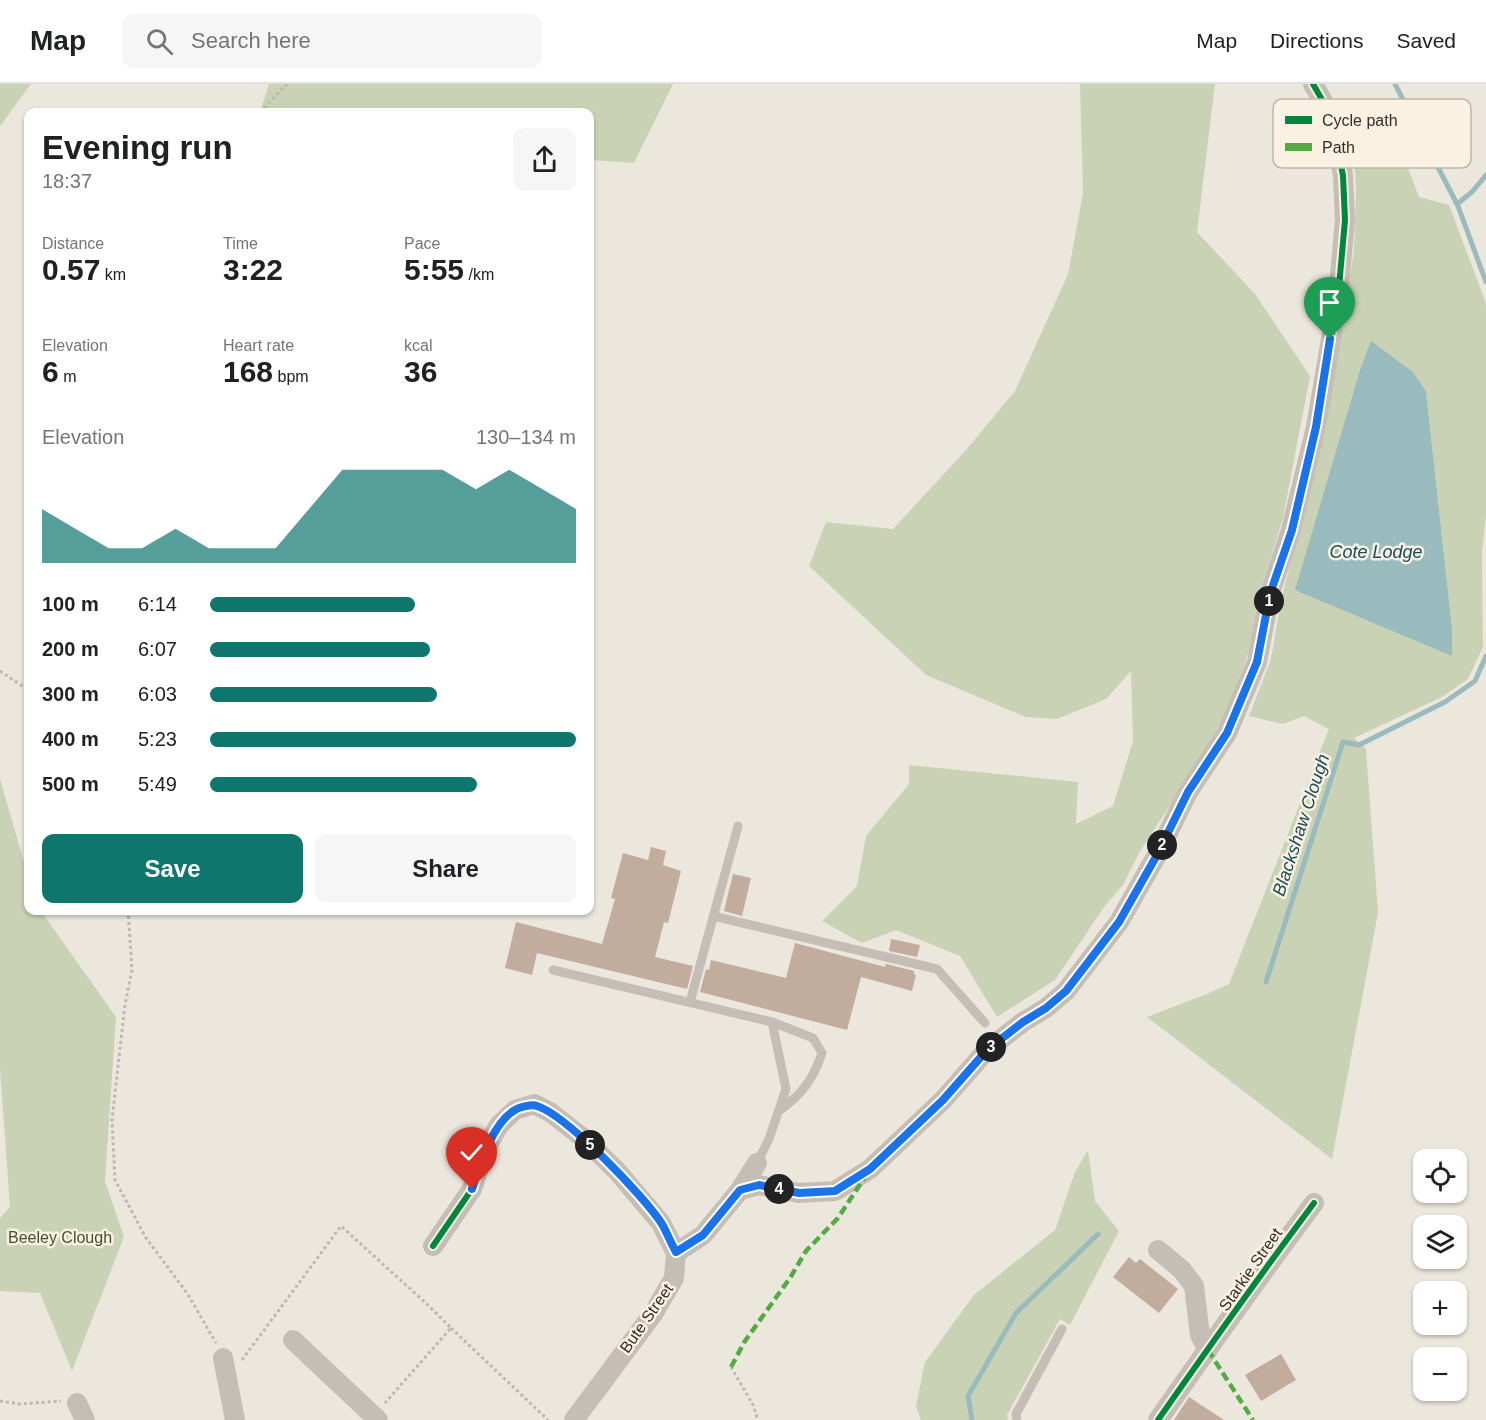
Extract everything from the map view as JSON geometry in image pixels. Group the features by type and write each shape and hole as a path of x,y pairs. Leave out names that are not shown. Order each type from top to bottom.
{"street":[{"path":"1313,84 1322,99"},
{"path":"740,1190 759,1185 799,1193 835,1191 870,1169 943,1100 987,1050 1066,991 1119,922 1188,792 1227,733 1257,662 1270,594 1292,530 1316,427 1338,298 1345,220 1342,168"},
{"path":"433,1246 472,1189 485,1150 500,1125 515,1110 534,1104 550,1112 583,1138 617,1171 661,1223 676,1252 703,1235 740,1190 756,1163"},
{"name":"Starkie Street","path":"1158,1420 1314,1203"},
{"path":"1158,1250 1182,1270 1194,1286 1200,1335 1208,1350"},
{"name":"Bute Street","path":"574,1420 653,1314 674,1278 676,1252"},
{"path":"293,1340 376,1418"},
{"path":"223,1358 235,1420"}],"lane":[{"path":"690,1002 738,826"},
{"path":"713,916 937,969 985,1023"},
{"path":"553,969 772,1022 813,1038 822,1053 815,1075 792,1101 778,1112"},
{"path":"756,1163 769,1139 786,1089 772,1022"},
{"path":"1017,1420 1016,1414 1062,1329"}],"path":[{"path":"264,108 287,84"},
{"path":"0,671 24,687"},
{"path":"128,915 132,970 124,1005 112,1120 115,1180 146,1238 187,1293 211,1332 223,1358"},
{"path":"227,1380 341,1226 429,1306 548,1420"},
{"path":"376,1418 451,1328"},
{"path":"731,1367 753,1405 758,1420"},
{"path":"0,1401 20,1404 57,1401 81,1411"}],"green space":[{"path":"0,84 31,84 0,126"},
{"path":"269,84 673,84 634,163 594,160 594,108 261,108"},
{"path":"1080,84 1215,84 1197,232 1255,294 1310,376 1283,518 1259,596 1252,642 1230,707 1201,758 1140,851 1123,885 1104,907 1055,980 997,1017 960,956 896,930 862,943 822,921 857,886 866,836 909,784 909,765 1078,782 1076,824 1113,806 1133,741 1131,671 1106,699 1057,719 1026,717 926,675 809,566 826,522 893,529 966,450 1015,391 1068,274 1083,193"},
{"path":"1355,168 1408,168 1419,197 1449,205 1484,298 1486,306 1486,516 1482,553 1483,647 1468,679 1442,697 1354,738 1366,749 1378,913 1332,1159 1147,1017 1229,984 1329,729 1304,716 1283,724 1249,716 1271,659 1281,600 1325,432 1354,250","holes":["1413,372 1426,391 1452,628 1452,655"]},
{"name":"Beeley Clough","path":"0,779 24,862 24,915 44,915 116,1017 105,1181 124,1237 72,1371 40,1293 0,1291 0,1218 10,1207 0,1068"},
{"path":"1088,1150 1095,1201 1119,1231 1070,1325 1060,1319 1007,1415 1008,1420 921,1420 916,1406 925,1362 974,1295 1055,1230 1075,1172"}],"water":[{"name":"Cote Lodge","path":"1371,341 1413,372 1426,391 1452,628 1452,656 1295,590 1360,370"}],"building":[{"path":"651,847 666,851 663,865 681,871 668,923 664,922 655,957 693,966 687,989 537,953 532,975 505,968 516,922 602,944 615,899 611,898 623,853 648,860"},
{"path":"733,874 751,878 742,916 724,911"},
{"path":"891,939 920,945 917,957 889,951"},
{"path":"795,943 885,967 886,964 914,971 916,975 912,991 861,977 847,1030 700,992 706,969 709,970 711,960 786,978"},
{"path":"1129,1257 1136,1263 1140,1259 1178,1289 1159,1313 1113,1277"},
{"path":"1281,1354 1296,1380 1261,1401 1245,1375"},
{"path":"1189,1397 1224,1420 1174,1420"}],"waterway":[{"name":"Blackshaw Clough","path":"1395,84 1403,99"},
{"name":"Blackshaw Clough","path":"1438,168 1458,206 1486,282"},
{"path":"1457,204 1472,192 1486,175"},
{"name":"Blackshaw Clough","path":"1266,982 1343,742 1359,745 1445,702 1475,681 1486,656"},
{"name":"Blackshaw Clough","path":"972,1420 968,1396 1016,1313 1098,1234"}],"marked path":[{"path":"731,1367 745,1341 790,1278 806,1251 838,1218 865,1177"},
{"path":"1208,1350 1253,1420"}],"cycle path":[{"path":"1313,84 1322,99"},
{"path":"740,1190 759,1185 799,1193 835,1191 870,1169 943,1100 987,1050 1066,991 1119,922 1157,855 1188,792 1227,733 1257,662 1270,593 1291,530 1316,427 1338,298 1345,220 1342,168"},
{"path":"433,1246 472,1189 485,1150 499,1125 515,1110 534,1104 550,1112 583,1138 617,1171 661,1223 676,1253"},
{"path":"1158,1420 1314,1203"}],"route":[{"path":"472,1189 485,1150 500,1125 515,1110 534,1104 550,1112 583,1138 617,1171 661,1223 676,1252 703,1235 740,1190 759,1185 799,1193 835,1191 870,1169 943,1100 987,1050 1066,991 1119,922 1157,855 1188,792 1227,733 1237,712 1257,662 1270,594 1292,530 1316,427 1330,339"}]}
